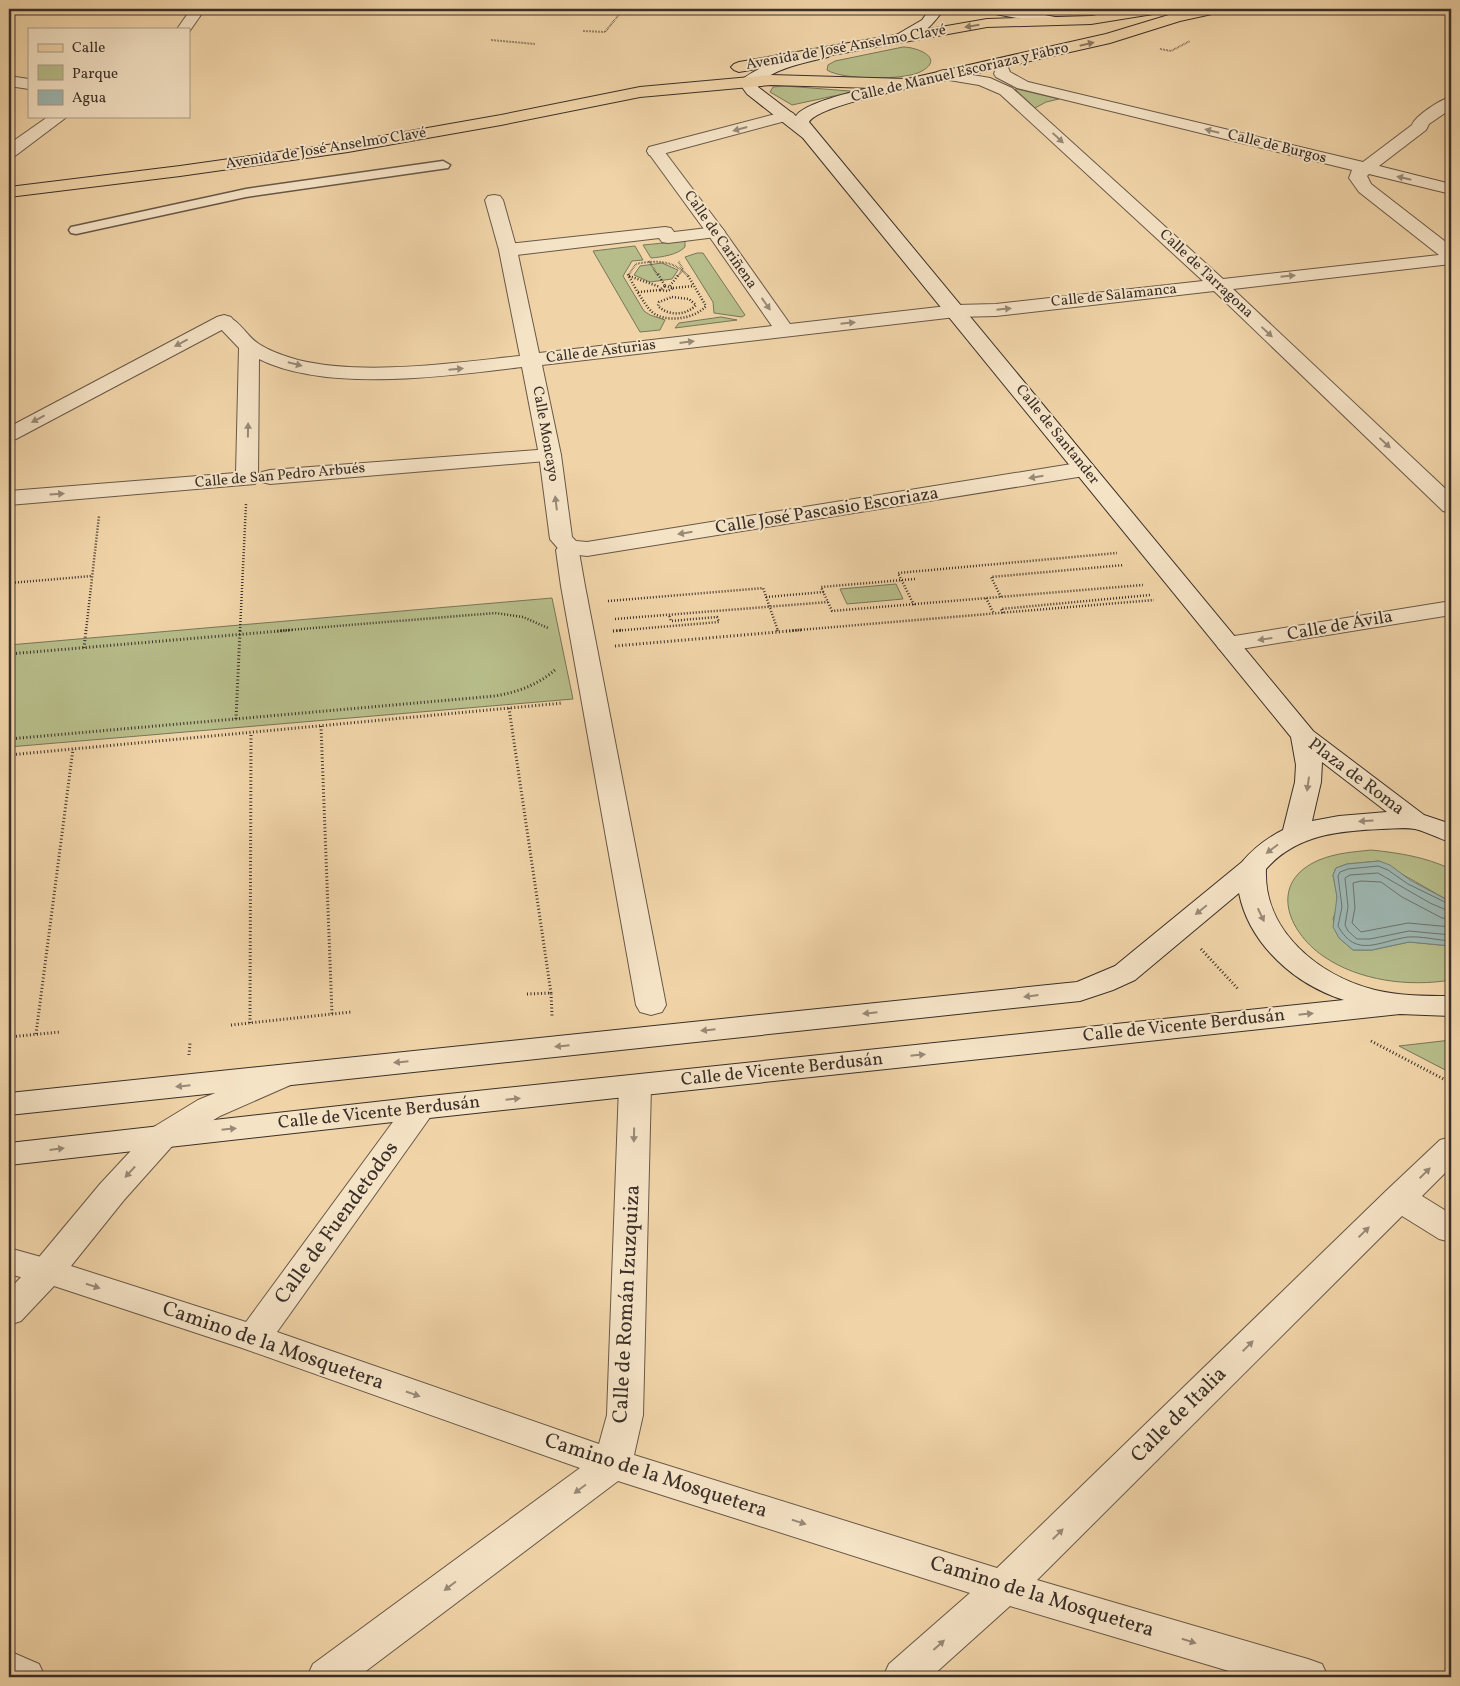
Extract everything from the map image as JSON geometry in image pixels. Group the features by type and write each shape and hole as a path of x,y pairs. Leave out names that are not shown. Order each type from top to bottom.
{"main road":[{"path":"1055,21 1108,18 1159,9"},
{"name":"Calle de Manuel Escoriaza y Fabro","path":"906,84 1125,34 1172,18 1216,9"},
{"name":"Avenida de José Anselmo Clavé","path":"640,92 677,80 903,37 987,23 1055,21"},
{"path":"1055,21 1125,34"},
{"path":"903,37 938,46"},
{"path":"826,52 813,62 810,71 816,78 831,82"},
{"path":"943,75 952,65 951,58"},
{"name":"Avenida de José Anselmo Clavé","path":"9,192 239,163 366,144 640,92 790,79 864,84 906,84"}],"street":[{"path":"185,28 198,9"},
{"path":"903,37 927,23 937,9"},
{"path":"990,9 1055,21"},
{"path":"750,81 764,72 783,64 826,52"},
{"name":"Calle de Burgos","path":"1005,61 1001,70 1002,74 1012,81 1451,189"},
{"name":"Calle de Tarragona","path":"943,75 995,84 1006,91 1217,284 1451,506"},
{"name":"Calle de Santander","path":"750,81 750,87 754,91 799,124 956,311 1304,736"},
{"name":"Calle de Manuel Escoriaza y Fabro","path":"655,151 799,124 809,112 822,106 906,84"},
{"name":"Calle de Burgos","path":"1034,116 1043,109 1065,103 1104,105"},
{"path":"1449,104 1420,122 1420,127 1364,168 1358,174 1358,178 1365,188 1451,255"},
{"path":"9,152 57,118"},
{"name":"Calle de Cariñena","path":"655,151 716,232 784,330"},
{"name":"Calle Moncayo","path":"494,200 508,250 550,455 561,539 570,548"},
{"path":"508,250 614,238 617,244 716,232"},
{"name":"Calle de Salamanca","path":"956,311 996,310 1451,259"},
{"name":"Calle de Asturias","path":"9,435 224,321 249,346 268,357 305,366 360,373 404,373 531,361 956,311"},
{"path":"247,479 249,346"},
{"name":"Calle de San Pedro Arbués","path":"270,477 550,455"},
{"name":"Calle José Pascasio Escoriaza","path":"570,548 587,549 1084,469"},
{"name":"Calle de San Pedro Arbués","path":"9,498 247,479"},
{"path":"570,548 567,550 651,1005"},
{"name":"Calle de Ávila","path":"1228,644 1451,608"},
{"name":"Plaza de Roma","path":"1304,736 1415,821 1451,834"},
{"name":"Plaza de Roma","path":"1296,833 1308,782 1309,765 1304,736"},
{"name":"Plaza de Roma","path":"1080,991 1125,973 1252,868 1270,849 1296,833 1326,825 1376,821 1415,821"},
{"path":"1252,868 1250,883 1260,915 1280,946 1296,962 1328,983 1348,991 1400,1004 1451,1006"},
{"name":"Calle de Vicente Berdusán","path":"9,1104 1080,991"},
{"name":"Calle de Vicente Berdusán","path":"9,1154 420,1108 1400,1004"},
{"name":"Calle de Vicente Berdusán","path":"163,1136 209,1108 284,1076"},
{"name":"Calle de Román Izuzquiza","path":"613,1464 625,1415 635,1086"},
{"name":"Calle de Fuendetodos","path":"254,1338 420,1108"},
{"path":"9,1312 47,1271 112,1192 163,1136"},
{"name":"Calle de Italia","path":"903,1677 1004,1587 1451,1148"},
{"path":"1399,1198 1451,1230"},
{"name":"Camino de la Mosquetera","path":"9,1261 47,1271 254,1338 613,1464 1004,1587 1308,1677"},
{"path":"327,1677 613,1464"},
{"path":"9,1669 25,1677"}],"lane":[{"path":"76,230 246,193 443,165"},
{"name":"Calle de San Pedro Arbués","path":"247,479 270,477"}],"path":[{"path":"583,31 605,32 621,12"},
{"path":"491,40 535,44"},
{"path":"628,275 652,312 660,316 679,318 698,314 706,306 675,256"},
{"path":"628,275 636,264 649,261 664,261 684,269"},
{"path":"650,263 665,286"},
{"path":"668,292 684,269"},
{"path":"628,275 660,288 668,292 672,297 689,299 696,305 692,310 682,313 666,312 660,309 658,306 659,302 672,297"},
{"path":"638,292 665,286 694,286"},
{"path":"236,719 247,479"},
{"path":"84,648 98,524"},
{"path":"914,604 898,572 1117,553"},
{"path":"1001,597 991,577 1127,565"},
{"path":"9,583 92,576"},
{"path":"915,579 821,587 832,611 1144,585"},
{"path":"577,604 764,588 778,632"},
{"path":"766,597 824,592"},
{"path":"1003,613 1001,609 1151,595"},
{"path":"986,598 994,614"},
{"path":"584,641 778,632 1154,600"},
{"path":"615,619 828,602"},
{"path":"9,654 495,613 515,614 532,619 547,627 551,632"},
{"path":"584,641 719,622 717,617 671,621 669,614"},
{"path":"9,739 495,696 533,686 548,677 558,667"},
{"path":"9,755 594,701"},
{"path":"510,708 551,993 552,1017"},
{"path":"321,726 332,1014"},
{"path":"250,1023 251,733"},
{"path":"36,1034 73,749"},
{"path":"1195,942 1245,997"},
{"path":"527,994 551,993"},
{"path":"231,1025 352,1012"},
{"path":"9,1037 60,1032"},
{"path":"1370,1041 1451,1083"},
{"path":"189,1057 190,1043"}],"green space":[{"path":"903,47 921,51 930,58 931,62 922,71 914,74 888,78 846,76 827,70 828,65 835,61"},
{"path":"785,86 852,92 792,105 770,92 773,87"},
{"path":"1015,89 1059,99 1046,102 1035,108"},
{"path":"685,241 685,247 674,254 651,258 643,245"},
{"path":"635,246 643,260 632,261 623,276 644,311 665,320 660,330 640,332 593,251"},
{"path":"703,253 745,315 742,317 714,313 713,302 685,257"},
{"path":"662,263 678,270 672,279 650,282 634,275 640,266"},
{"path":"721,317 737,320 675,328 679,323"},
{"path":"896,584 903,599 847,604 840,589"},
{"path":"552,598 573,699 9,747 9,645"},
{"path":"1371,850 1412,856 1432,861 1451,869 1451,902 1379,861 1347,864 1336,868 1333,875 1337,907 1333,919 1339,938 1353,950 1372,950 1409,942 1451,946 1451,980 1418,983 1385,980 1368,976 1352,971 1323,956 1310,946 1300,934 1292,920 1288,907 1288,893 1293,881 1303,869 1319,860 1338,854"},
{"path":"1451,1040 1451,1073 1399,1046"}],"water":[{"path":"1379,861 1390,865 1410,880 1451,902 1451,946 1409,942 1372,950 1353,950 1339,938 1333,927 1337,897 1333,875 1336,868 1347,864"}]}
